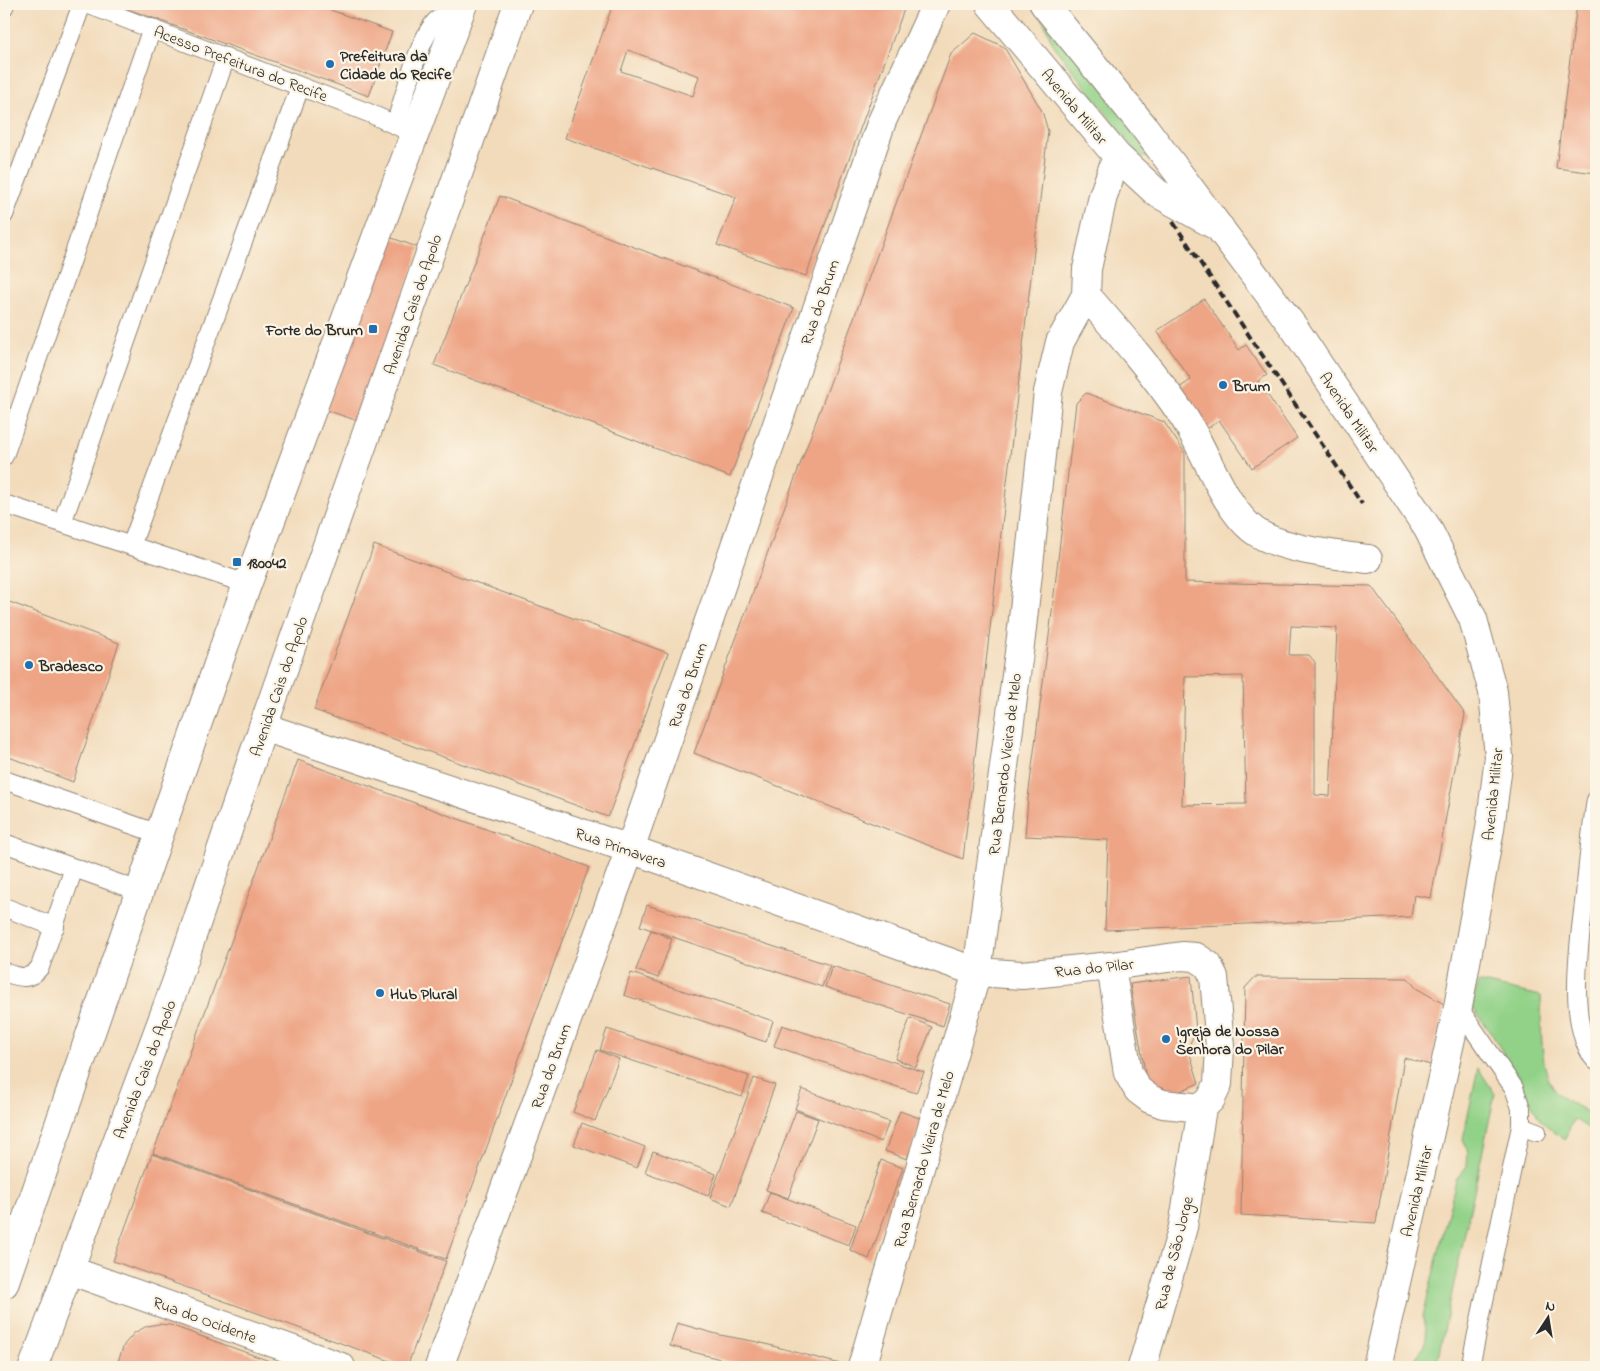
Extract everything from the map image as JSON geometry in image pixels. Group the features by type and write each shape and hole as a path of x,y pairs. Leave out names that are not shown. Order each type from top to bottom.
{"street":[{"name":"Avenida Cais do Apolo","path":"33,1367 176,983 263,727 518,4"},
{"name":"Rua do Brum","path":"439,1367 630,849 882,122 936,4"},
{"name":"Avenida Militar","path":"990,4 1117,156 1157,193 1220,228"},
{"name":"Avenida Militar","path":"1044,4 1144,127 1295,329 1428,529 1473,619 1493,692 1499,757 1490,829 1458,1007 1377,1367"},
{"path":"4,1284 405,129 463,5"},
{"name":"Rua Bernardo Vieira de Melo","path":"862,1367 977,972 1020,637 1048,392 1060,342 1086,295 1088,269 1103,196 1117,156"},
{"path":"1086,295 1128,343 1184,417 1236,512 1253,530 1272,541 1368,559"},
{"name":"Rua Primavera","path":"263,727 630,849 977,972"},
{"name":"Rua do Pilar","path":"977,972 1022,975 1111,966 1182,956 1196,957 1208,965"},
{"name":"Rua de São Jorge","path":"1142,1367 1183,1228 1202,1108 1211,1099 1218,1084 1220,1047 1218,1021 1214,977 1208,965"},
{"path":"1111,966 1128,1073 1138,1090 1150,1099 1163,1104 1202,1108"},
{"name":"Rua do Ocidente","path":"68,1270 341,1367"}],"lane":[{"path":"4,215 82,4"},
{"name":"Acesso Prefeitura do Recife","path":"86,4 152,28 405,129"},
{"path":"4,456 152,28"},
{"path":"62,523 226,58"},
{"path":"131,546 300,87"},
{"path":"4,504 247,584"},
{"path":"4,780 159,834"},
{"path":"1596,800 1579,952 1577,992 1582,1032 1591,1055 1596,1060"},
{"path":"4,843 139,891"},
{"path":"4,972 27,977 34,975 40,967 74,868"},
{"path":"4,907 55,927"},
{"path":"1458,1007 1514,1088 1529,1129 1470,1367"}],"green space":[{"path":"1036,4 1162,160 1139,155 1054,47"},
{"path":"1478,982 1541,996 1542,1047 1551,1084 1560,1096 1596,1117 1596,1133 1574,1119 1564,1140 1540,1120 1516,1074 1490,1031 1472,1007"},
{"path":"1478,1068 1495,1094 1436,1367 1412,1367 1426,1341 1423,1316 1456,1180 1467,1166 1468,1152 1463,1139"}],"building":[{"name":"Prefeitura da Cidade do Recife","path":"114,4 314,4 392,32 369,96"},
{"path":"613,4 906,4 806,276 717,245 736,197 565,138","holes":["628,50 699,76 693,96 621,71"]},
{"path":"1577,4 1596,4 1596,173 1556,168"},
{"path":"975,33 1004,47 1042,111 1048,131 963,859 694,753 951,54"},
{"path":"500,196 794,308 730,477 434,365"},
{"name":"Forte do Brum","path":"389,237 420,248 358,421 326,410"},
{"name":"Brum","path":"1204,299 1239,350 1246,345 1267,375 1258,381 1297,438 1252,468 1219,420 1207,429 1179,388 1191,380 1157,331"},
{"path":"1086,393 1164,422 1185,453 1185,582 1371,586 1465,714 1431,898 1414,895 1411,917 1105,930 1108,840 1025,836 1076,403","holes":["1291,626 1337,628 1330,796 1315,795 1315,662 1309,655 1289,655","1243,676 1246,804 1182,805 1185,677"]},
{"path":"374,545 668,653 608,817 314,710"},
{"path":"4,600 119,643 73,782 4,755"},
{"path":"298,760 589,867 446,1259 153,1153"},
{"path":"647,905 830,965 822,987 640,926"},
{"path":"651,930 672,939 658,978 636,970"},
{"path":"832,966 950,1004 943,1026 825,987"},
{"path":"631,973 773,1021 766,1042 624,995"},
{"name":"Igreja de Nossa Senhora do Pilar","path":"1191,976 1196,1030 1188,1048 1199,1083 1174,1094 1148,1090 1130,984"},
{"path":"1255,977 1408,978 1416,988 1444,1004 1431,1065 1404,1058 1376,1223 1241,1215 1245,988"},
{"path":"910,1018 932,1027 916,1067 895,1059"},
{"path":"782,1025 924,1072 916,1093 774,1046"},
{"path":"607,1029 749,1076 742,1097 600,1050"},
{"path":"597,1050 619,1059 595,1121 573,1112"},
{"path":"754,1078 775,1085 731,1206 710,1198"},
{"path":"802,1089 889,1122 881,1142 795,1109"},
{"path":"796,1111 818,1119 788,1198 766,1190"},
{"path":"900,1111 922,1119 907,1159 885,1151"},
{"path":"582,1123 645,1147 637,1168 574,1145"},
{"path":"653,1151 716,1174 708,1196 645,1172"},
{"path":"152,1154 446,1261 407,1367 113,1261"},
{"path":"881,1160 903,1168 869,1259 850,1250"},
{"path":"770,1192 856,1225 849,1245 762,1213"},
{"path":"677,1323 840,1364 839,1367 751,1367 670,1346"},
{"path":"170,1325 286,1367 116,1367 124,1345 134,1333 147,1326"}],"railway":[{"path":"1173,222 1362,504"}],"place":[{"name":"Prefeitura da Cidade do Recife","path":"330,64"},
{"name":"Forte do Brum","path":"373,329"},
{"name":"Brum","path":"1223,385"},
{"name":"180042","path":"237,562"},
{"name":"Bradesco","path":"29,665"},
{"name":"Hub Plural","path":"380,993"},
{"name":"Igreja de Nossa Senhora do Pilar","path":"1166,1039"}]}
